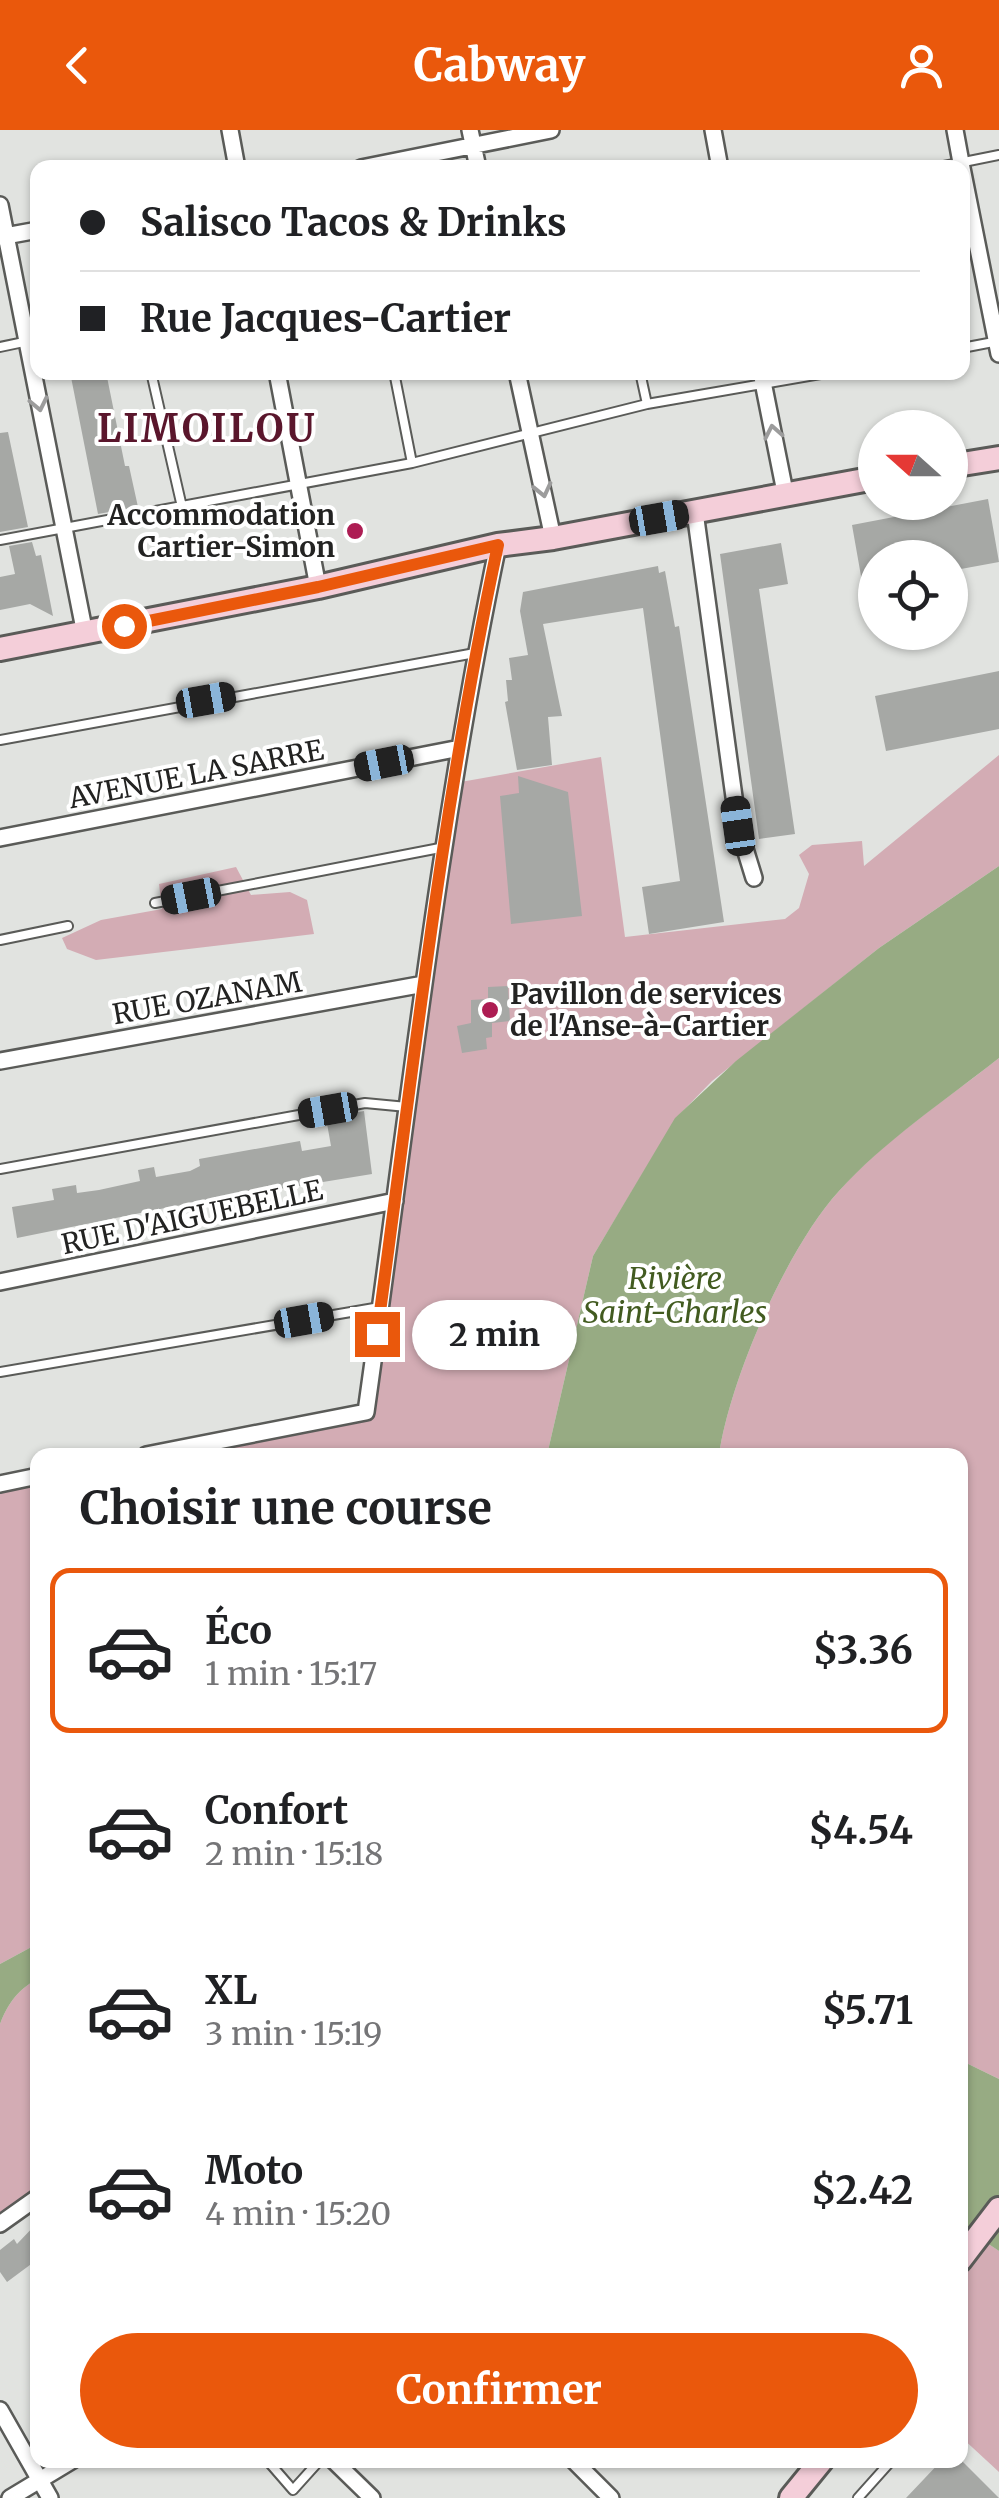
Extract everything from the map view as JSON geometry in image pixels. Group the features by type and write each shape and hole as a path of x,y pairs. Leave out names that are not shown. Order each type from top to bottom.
{"street":[{"path":"230,130 236,160"},
{"path":"391,160 472,138 551,130"},
{"path":"712,130 718,160"},
{"path":"955,130 961,160"},
{"path":"0,205 3,237 30,333"},
{"path":"970,206 998,346"},
{"path":"3,237 30,232"},
{"path":"39,380 85,634"},
{"path":"278,380 318,587"},
{"path":"520,380 554,538"},
{"path":"762,380 784,492"},
{"path":"968,463 999,458"},
{"path":"0,649 318,587 498,545 858,481"},
{"path":"694,512 738,826 754,878"},
{"path":"182,1448 366,1412 424,984 475,653 498,545"},
{"name":"AVENUE LA SARRE","path":"0,838 460,748"},
{"name":"RUE OZANAM","path":"0,1061 424,984"},
{"name":"RUE D'AIGUEBELLE","path":"0,1282 394,1201"},
{"path":"0,1484 30,1478"},
{"path":"0,2224 30,2203"},
{"path":"968,2251 999,2209"},
{"path":"0,2410 30,2462"},
{"path":"33,2468 50,2498"},
{"path":"10,2498 59,2468"},
{"path":"341,2468 372,2498"},
{"path":"581,2468 611,2498"},
{"path":"792,2498 812,2468"}],"lane":[{"path":"970,164 999,155"},
{"path":"0,347 30,340"},
{"path":"970,348 998,346"},
{"path":"153,380 182,507"},
{"path":"396,380 412,463"},
{"path":"642,380 647,404"},
{"path":"0,540 412,463 757,380"},
{"path":"0,740 475,653"},
{"path":"155,903 445,847"},
{"path":"0,940 68,926"},
{"path":"0,1169 365,1104 407,1107"},
{"path":"0,1372 380,1307"},
{"path":"274,2468 293,2490 313,2468"},
{"path":"858,2498 885,2468"}],"shaded area":[{"path":"999,755 999,866 879,948 712,1081 676,1118 593,1256 549,1448 181,1448 366,1411 455,783 601,757 625,937 785,919 799,908 809,874 799,855 812,845 862,841 864,866"},
{"path":"236,867 251,895 290,892 307,900 314,934 96,960 67,949 62,938 101,920 162,909 159,884"},
{"path":"999,1058 999,2079 968,2064 968,1448 720,1448 748,1353 800,1246 839,1191 916,1121"},
{"path":"30,1478 30,1948 0,1964 0,1484"},
{"path":"30,1984 30,2202 0,2224 0,2024"},
{"path":"968,2230 999,2251 999,2472 968,2443"}],"water":[{"name":"Rivière Saint-Charles","path":"999,866 999,1058 875,1155 819,1216 781,1280 748,1353 720,1448 549,1448 593,1256 675,1118 736,1061 879,948"},
{"path":"30,1948 30,1984 14,1998 0,2024 0,1964"},
{"path":"968,2064 999,2079 999,2251 968,2230"}],"building":[{"path":"72,380 108,380 125,466 129,466 138,507 98,514"},
{"path":"8,432 28,527 0,532 0,433"},
{"path":"988,499 999,562 968,568 968,540 858,540 858,559 852,525 878,520 968,520 968,503"},
{"path":"32,542 36,556 41,555 53,616 30,604 0,610 0,577 15,574 9,546"},
{"path":"781,543 788,584 759,589 795,834 759,839 720,554"},
{"path":"658,566 659,573 665,571 675,627 679,626 724,922 649,934 642,887 680,881 643,608 543,624 562,716 548,717 552,765 517,770 505,702 506,680 512,680 509,658 528,655 520,611 523,592"},
{"path":"999,671 999,729 886,751 875,696"},
{"path":"518,776 568,792 582,916 511,924 500,796 519,793"},
{"name":"Pavillon de services de l'Anse-à-Cartier","path":"508,986 510,1021 492,1023 492,1037 486,1038 487,1049 462,1053 457,1026 471,1023 471,1000 488,999 488,987"},
{"path":"364,1111 372,1174 170,1207 17,1238 12,1207 54,1200 52,1189 76,1185 77,1193 99,1190 140,1181 138,1170 154,1167 156,1177 190,1171 200,1166 199,1159 300,1141 302,1151 331,1146 326,1118"},
{"path":"30,2230 30,2265 7,2282 0,2272 0,2250 14,2239 17,2244"},
{"path":"968,2467 999,2498 906,2498 934,2468"}],"place":[{"name":"Accommodation Cartier-Simon","path":"355,531"},
{"name":"Pavillon de services de l'Anse-à-Cartier","path":"490,1010"}],"district":[{"name":"LIMOILOU","path":"207,428"}],"route":[{"path":"124,626 498,545 475,653 424,984 377,1334"}]}
